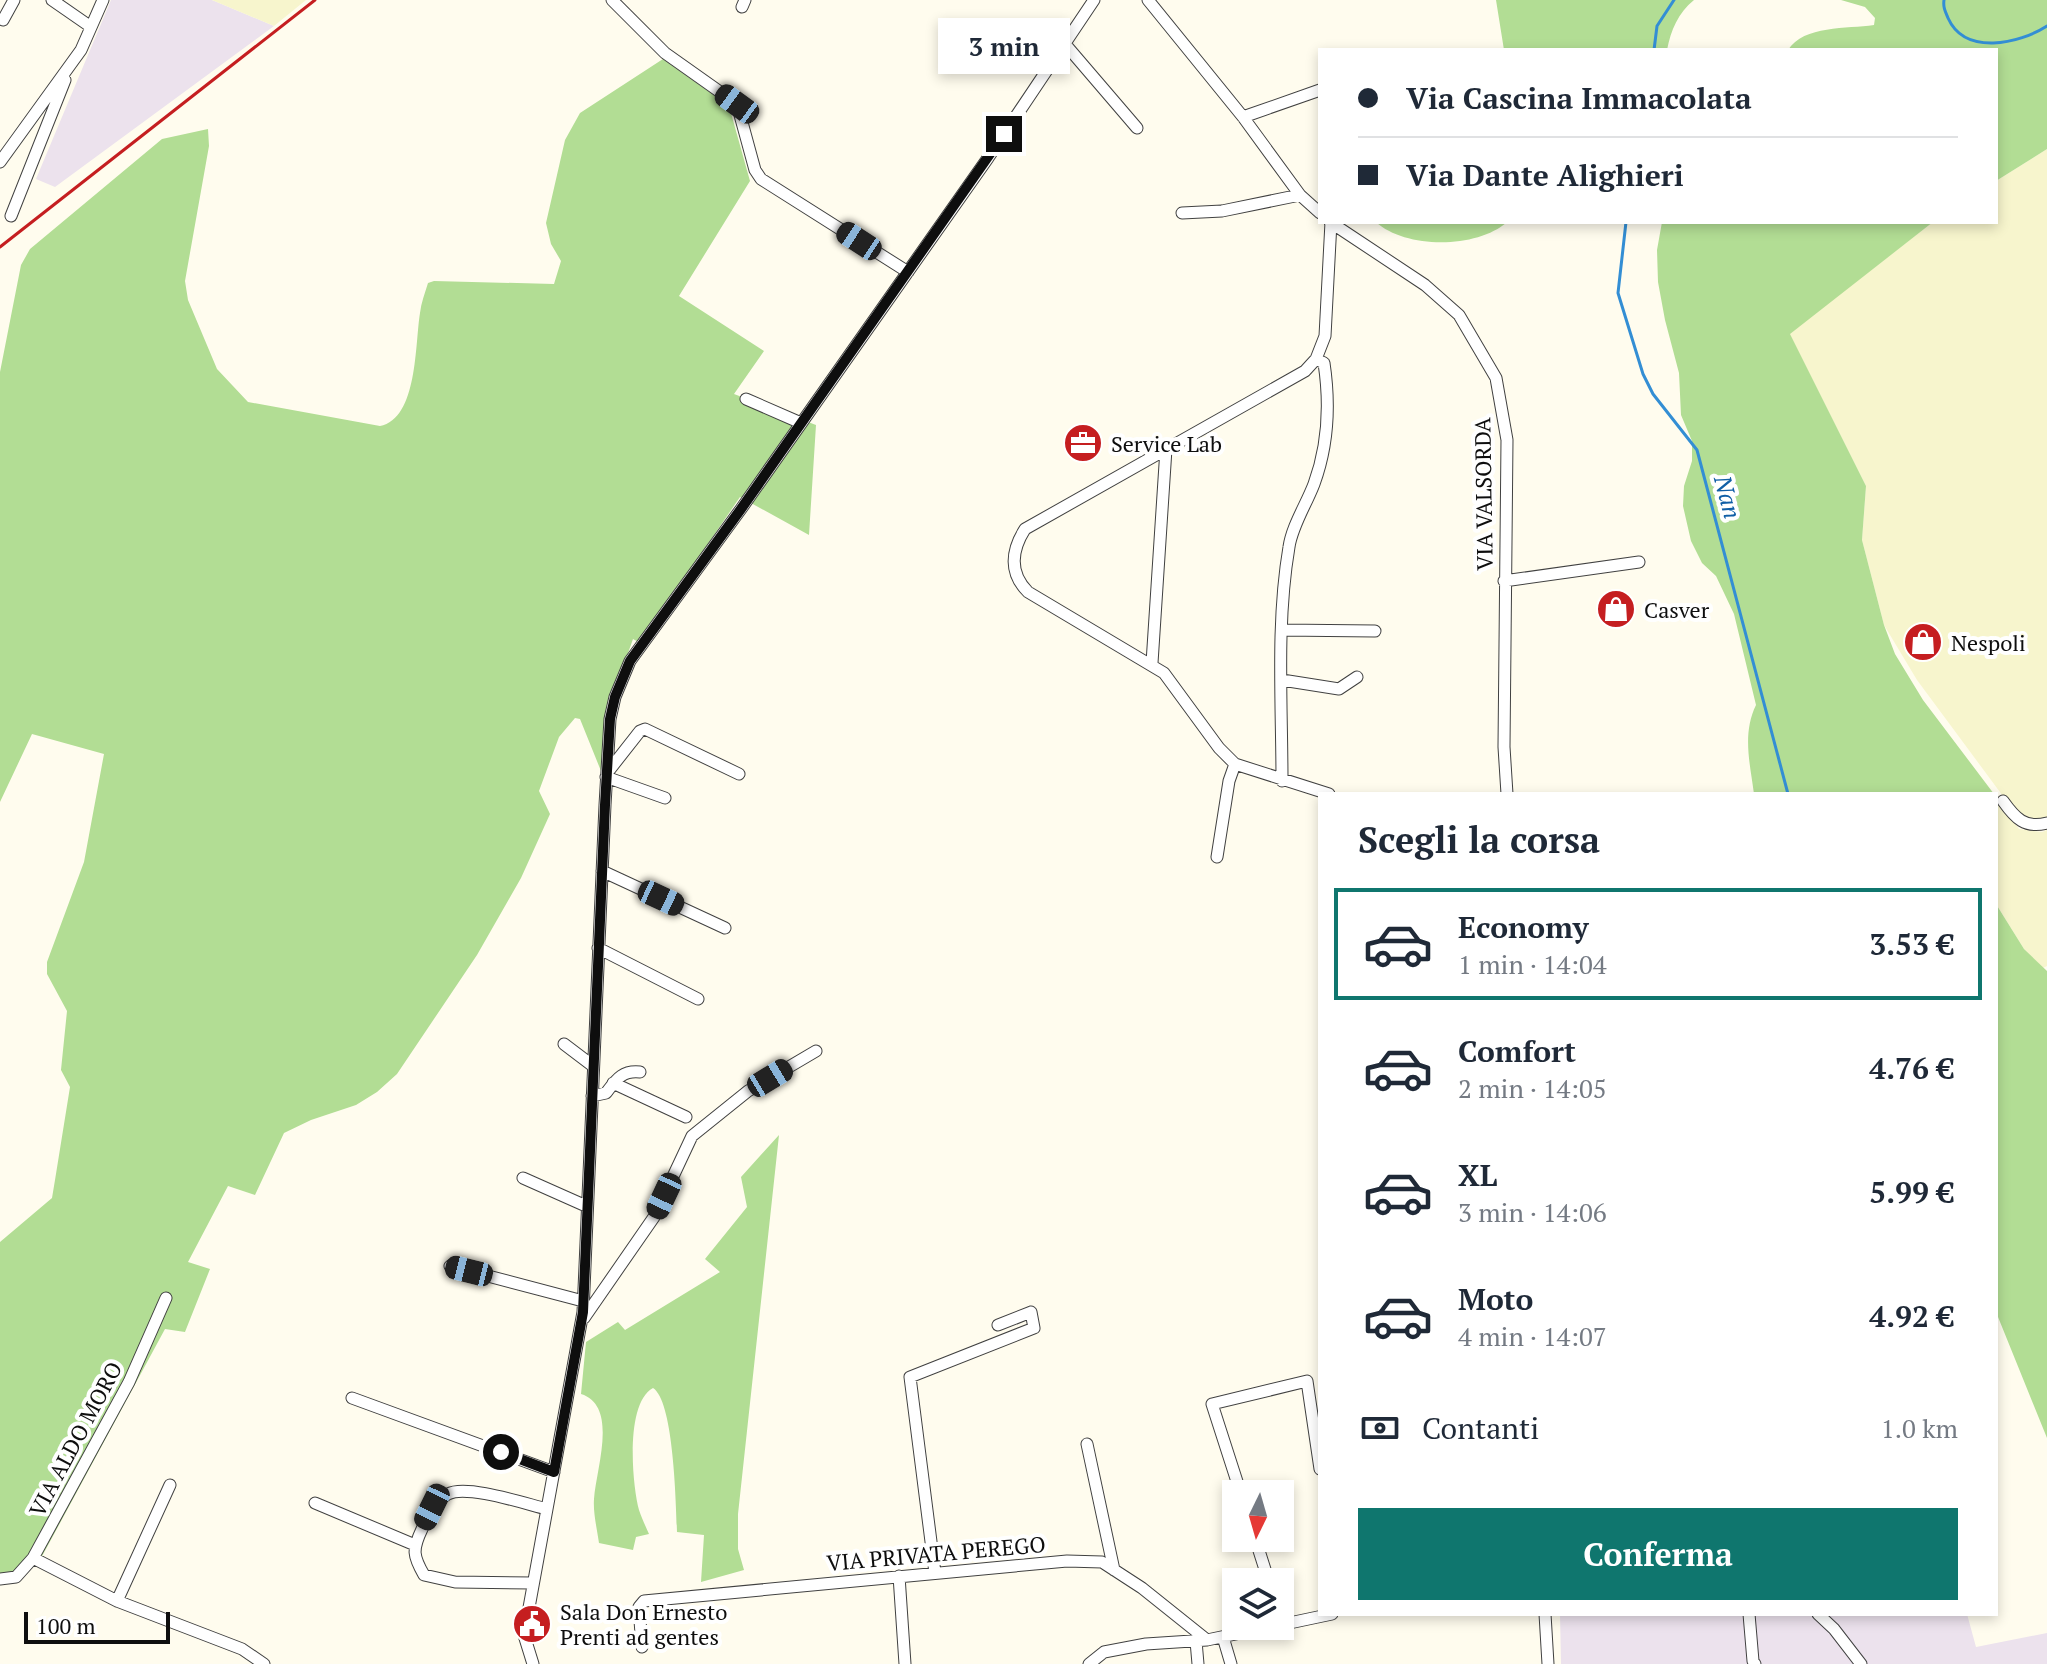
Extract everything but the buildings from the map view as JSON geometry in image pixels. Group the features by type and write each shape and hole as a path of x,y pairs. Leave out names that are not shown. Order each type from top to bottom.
{"street":[{"path":"3,20 14,0"},
{"path":"52,0 91,27"},
{"path":"0,162 81,50 103,0"},
{"path":"612,0 665,53 737,104 755,170 761,179 908,272"},
{"path":"533,1664 524,1635 583,1301 606,775 610,719 615,697 630,661 908,272 1094,0"},
{"path":"1151,3 1243,117 1300,195 1318,211"},
{"path":"1065,44 1137,128"},
{"path":"11,216 71,65"},
{"path":"1243,117 1318,91"},
{"path":"1182,213 1222,211 1300,195"},
{"path":"1322,792 1235,764 1219,748 1164,673 1152,663 1028,592 1017,581 1014,563 1016,543 1025,529 1305,371 1316,359 1325,336 1330,224"},
{"name":"VIA VALSORDA","path":"1333,224 1425,285 1459,315 1496,378 1507,440 1504,581 1507,792"},
{"path":"1282,781 1282,630 1289,544 1315,482 1325,446 1327,383 1324,363 1316,359"},
{"path":"746,399 801,423"},
{"path":"1152,663 1166,449"},
{"path":"1504,581 1639,562"},
{"path":"1282,630 1375,631"},
{"path":"1282,680 1339,689 1357,677"},
{"path":"606,775 640,731 645,729 739,774"},
{"path":"1217,857 1229,781 1235,764"},
{"path":"606,775 665,798"},
{"path":"2003,801 2021,823 2047,823"},
{"path":"602,871 725,928"},
{"path":"598,948 698,999"},
{"path":"564,1044 593,1066"},
{"path":"581,1322 654,1217 692,1136 748,1091 816,1051"},
{"path":"592,1096 606,1093 620,1075 630,1071 640,1072"},
{"path":"613,1083 686,1117"},
{"path":"523,1178 586,1206"},
{"path":"450,1266 583,1301"},
{"name":"VIA ALDO MORO","path":"0,1579 16,1577 33,1558 129,1382 166,1298"},
{"path":"935,1573 910,1377 1034,1328 1031,1312 998,1325"},
{"path":"1236,1480 1212,1404 1307,1381 1318,1455"},
{"path":"352,1398 554,1472"},
{"path":"1087,1444 1114,1570"},
{"path":"117,1601 170,1485"},
{"path":"533,1583 455,1582 424,1575 414,1558 415,1545 432,1507 450,1492 474,1492 547,1509"},
{"path":"315,1503 415,1545"},
{"path":"33,1558 117,1601 242,1649 264,1664"},
{"name":"VIA PRIVATA PEREGO","path":"642,1647 639,1607 644,1601 1067,1561 1102,1562 1142,1588 1202,1640"},
{"path":"899,1576 905,1664"},
{"path":"1294,1620 1320,1616"},
{"path":"1545,1616 1548,1664"},
{"path":"1749,1616 1755,1664"},
{"path":"1820,1616 1861,1664"},
{"path":"1089,1664 1146,1644 1222,1637"},
{"path":"1198,1664 1202,1640"},
{"path":"1224,1640 1231,1664"}],"shaded area":[{"path":"111,0 212,0 274,26 55,187 36,179"},
{"path":"212,0 306,0 274,26"},
{"path":"2047,149 2047,817 2038,820 2024,818 2011,807 1917,680 1884,625 1862,540 1866,486 1789,333 1930,224 1998,224 1998,180"},
{"path":"1998,800 2019,829 2047,830 2047,966 2043,968 2024,949 1998,907"},
{"path":"1560,1616 1968,1616 1976,1647 2047,1633 2047,1664 1561,1664"}],"green space":[{"path":"1496,0 1694,0 1676,22 1668,48 1504,48"},
{"path":"1841,0 2047,0 2047,149 1998,180 1998,48 1790,48 1804,36 1815,32 1874,25 1875,18 1865,7"},
{"path":"663,59 729,106 750,181 679,296 764,351 734,394 816,425 809,535 740,497 640,643 633,639 605,718 601,771 580,719 575,718 559,737 539,791 550,814 521,878 477,955 397,1074 356,1105 284,1133 255,1195 228,1186 188,1262 210,1269 185,1332 165,1329 40,1560 0,1582 0,1242 52,1198 70,1087 61,1070 67,1011 47,974 47,962 84,862 104,754 32,734 0,802 0,372 21,265 30,249 162,139 208,129 209,146 185,281 188,300 217,369 248,402 380,426 402,410 408,395 428,283 554,284 561,261 551,244 546,223 565,140 580,113"},
{"path":"1379,224 1504,224 1494,231 1460,241 1422,241 1389,231"},
{"path":"1662,224 1930,224 1790,334 1866,486 1862,540 1884,625 1895,654 1923,700 1992,792 1754,792 1748,738 1756,705 1734,614 1716,576 1702,563 1691,541 1683,506 1684,486 1692,461 1692,441 1681,415 1679,373 1658,282 1657,250"},
{"path":"1998,907 2024,949 2047,971 2047,1438 1998,1317"},
{"path":"779,1135 738,1514 738,1549 744,1570 701,1582 704,1535 677,1532 670,1432 660,1397 653,1388 644,1396 638,1410 633,1445 636,1498 649,1534 636,1537 633,1550 599,1543 594,1504 602,1425 593,1401 581,1394 586,1342 618,1322 625,1330 720,1272 705,1259 747,1207 741,1177"}],"waterway":[{"name":"Nan","path":"1654,48 1657,26 1674,0"},
{"path":"1944,0 1946,13 1956,30 1979,42 2022,38 2047,26"},
{"name":"Nan","path":"1626,224 1618,293 1643,374 1653,394 1697,450 1787,792"}],"railway":[{"path":"0,247 315,0"}],"place":[{"name":"Service Lab","path":"1083,443"},
{"name":"Casver","path":"1616,609"},
{"name":"Nespoli","path":"1923,642"},
{"name":"Sala Don Ernesto Prenti ad gentes","path":"532,1624"}],"route":[{"path":"501,1452 554,1472 583,1312 605,805 610,719 615,697 630,661 653,627 741,509 1004,134"}]}
